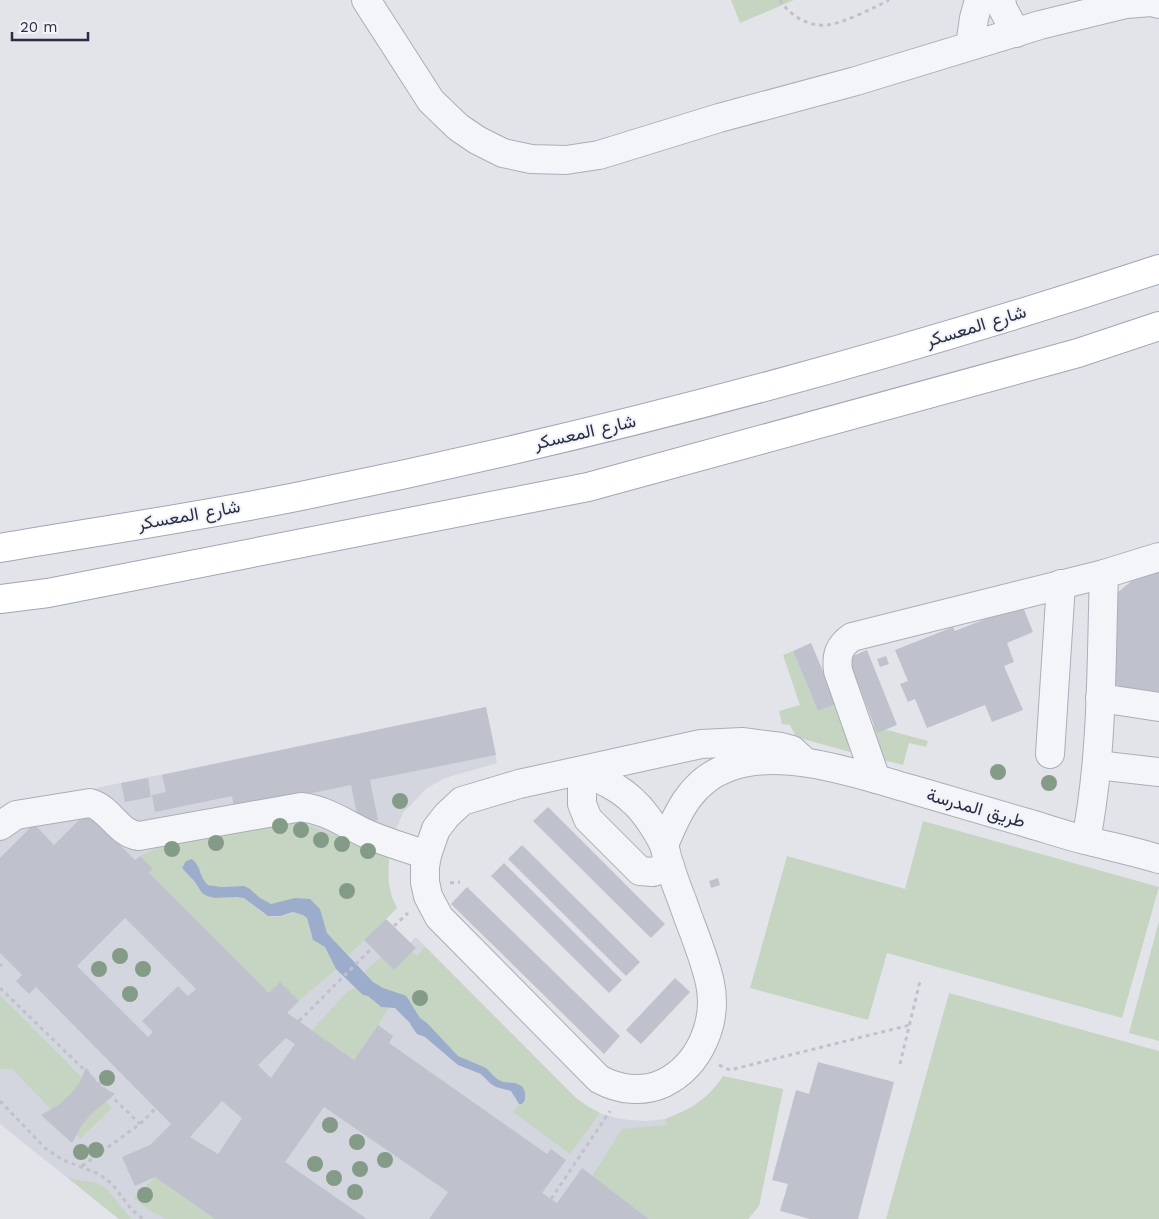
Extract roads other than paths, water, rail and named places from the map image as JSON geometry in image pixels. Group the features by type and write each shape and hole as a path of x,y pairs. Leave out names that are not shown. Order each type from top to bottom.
{"main road":[{"path":"1095,290 1130,264 1159,248"},
{"name":"شارع المعسكر","path":"0,548 299,496 593,432 850,364 1159,269"},
{"path":"0,599 48,593 588,487 1078,353 1159,326"},
{"path":"1078,353 1159,347"}],"street":[{"path":"366,0 430,101 458,127 477,140 503,153 531,159 566,160 599,155 720,118 856,81 1028,30 1126,4 1156,2"},
{"path":"970,46 979,0"},
{"path":"1001,0 1003,9 1028,30"},
{"path":"1028,30 1090,0"},
{"path":"876,779 838,671 837,659 843,643 852,637 1104,574 1159,557"},
{"path":"1086,840 1092,811 1097,765 1104,574"},
{"path":"1050,754 1061,584"},
{"path":"1100,698 1159,707"},
{"path":"582,771 616,788 634,802 646,816 667,856 710,984 711,1009 709,1026 702,1047 686,1068 672,1079 655,1087 623,1089 611,1086 599,1079 439,917 428,896 425,882 427,855 436,829 447,815 462,802 519,784 701,744 742,742 781,747 792,750 805,762"},
{"path":"582,771 582,804 588,819 640,870 653,872 667,856 676,816 687,798 700,783 712,774 730,766 759,760 781,759 805,762"},
{"name":"طريق المدرسة","path":"805,762 876,779 1086,840 1155,856"},
{"path":"1097,765 1159,772"},
{"path":"0,826 16,815 90,803 99,807 127,833 139,836 301,807 320,810 392,844 427,855"}],"water":[{"path":"192,859 208,885 221,887 244,886 271,904 295,898 310,899 320,909 327,933 373,982 407,997 420,1018 458,1056 486,1068 503,1082 522,1086 525,1092 525,1100 522,1104 519,1104 511,1091 496,1087 481,1074 458,1065 425,1037 417,1034 410,1023 395,1008 381,1007 368,996 363,995 336,969 325,947 313,940 307,918 303,915 293,912 280,916 268,916 244,898 215,898 202,893 182,868 186,861"}]}
